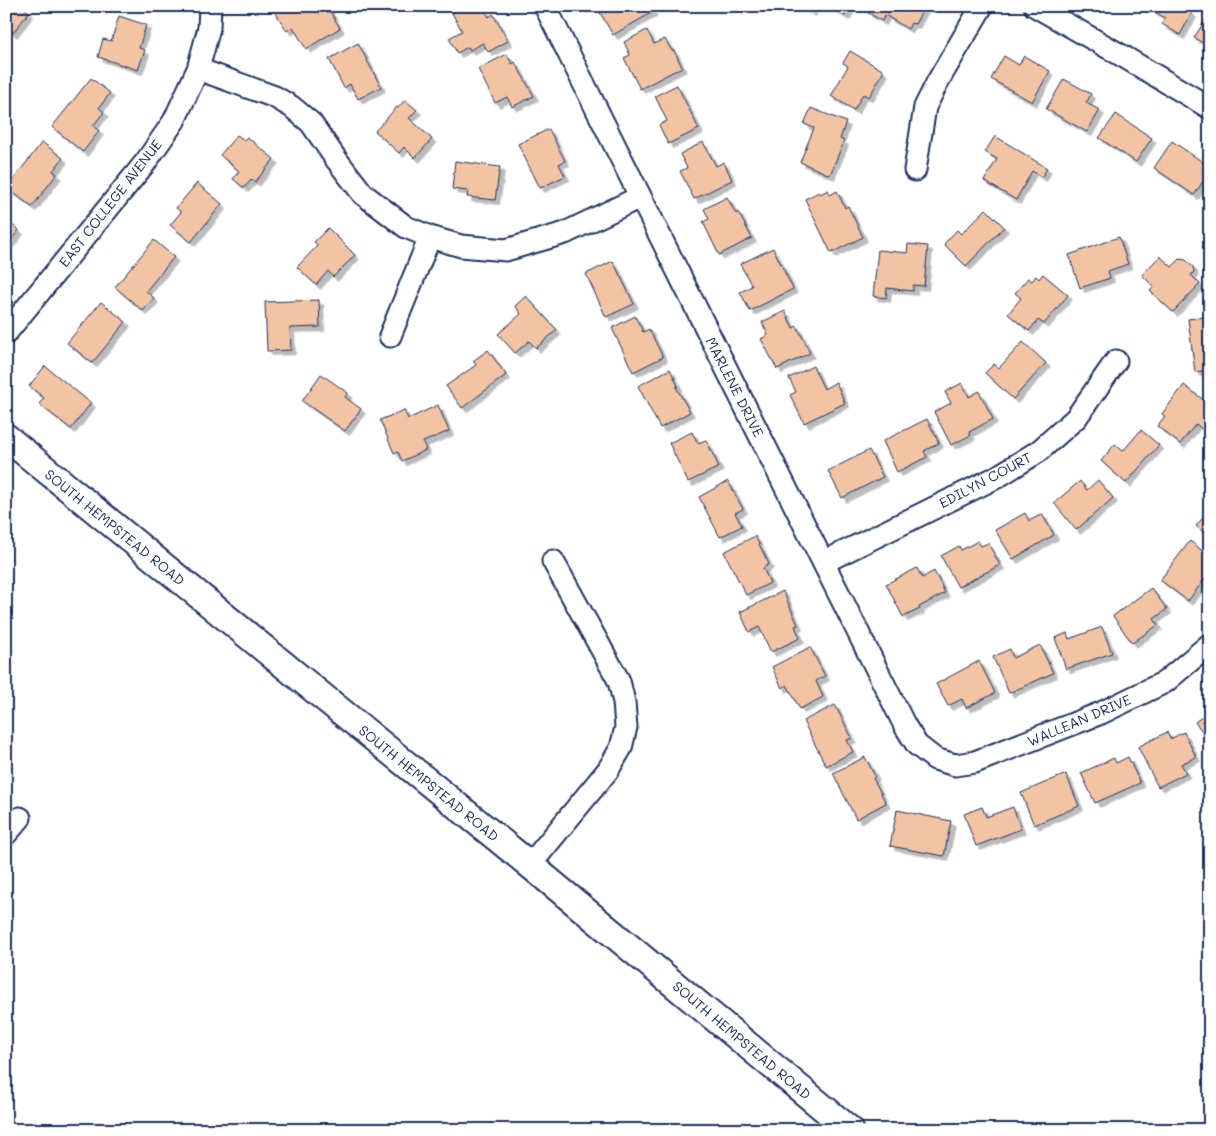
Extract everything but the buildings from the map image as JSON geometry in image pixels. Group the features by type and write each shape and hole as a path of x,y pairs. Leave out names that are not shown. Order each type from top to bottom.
{"street":[{"name":"EAST COLLEGE AVENUE","path":"6,333 145,163 174,121 198,69 209,28 210,6"},
{"name":"MARLENE DRIVE","path":"546,6 905,726 917,745 935,759"},
{"path":"916,170 925,107 982,6"},
{"path":"1035,6 1210,108"},
{"path":"198,69 275,98 292,108 311,123 363,194 406,227 430,237 461,246 506,250 565,233 640,197"},
{"path":"390,336 430,237"},
{"name":"EDILYN COURT","path":"824,562 997,477 1039,451 1076,418 1116,361"},
{"name":"SOUTH HEMPSTEAD ROAD","path":"6,437 530,864 850,1130"},
{"path":"530,864 608,770 621,748 626,727 624,702 619,681 553,561"},
{"name":"WALLEAN DRIVE","path":"935,759 955,765 975,762 1101,713 1165,682 1210,644"},
{"path":"6,834 20,818"}]}
